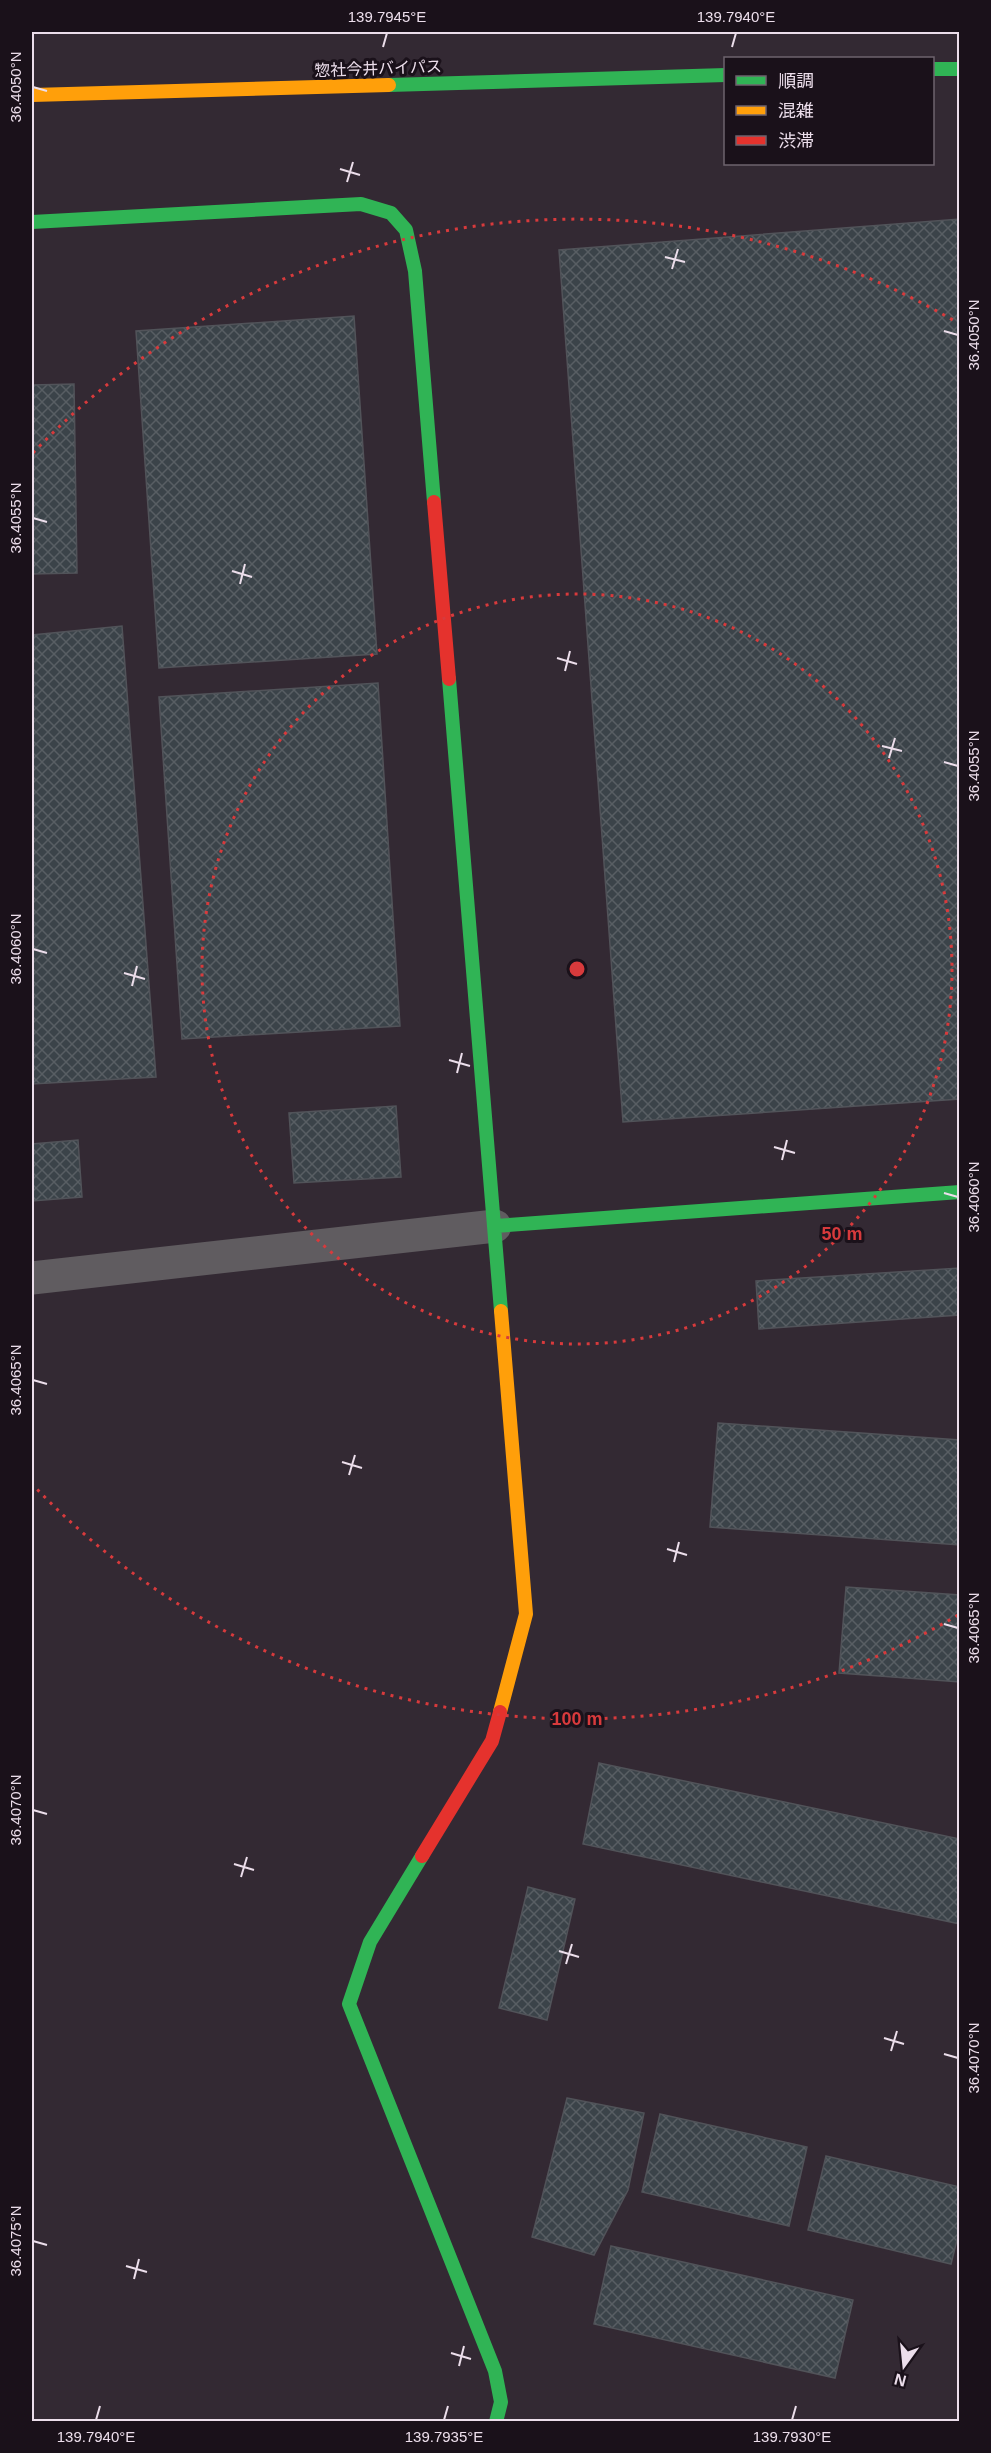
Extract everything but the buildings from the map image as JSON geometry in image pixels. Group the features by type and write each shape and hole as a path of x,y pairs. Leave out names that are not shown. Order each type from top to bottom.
{"street":[{"path":"934,69 960,69"},
{"name":"惣社今井バイパス","path":"32,95 724,75"},
{"path":"32,222 361,204 391,213 406,230 415,271 526,1614 492,1741 370,1942 349,2004 495,2371 501,2402 496,2421"},
{"path":"32,1278 495,1226 960,1192"}],"traffic: fast":[{"path":"934,69 960,69"},
{"path":"389,85 724,75"},
{"path":"32,222 361,204 391,213 406,230 415,271 434,502"},
{"path":"449,679 501,1311"},
{"path":"495,1226 960,1192"},
{"path":"422,1856 370,1942 349,2004 495,2371 501,2402 496,2422"}],"traffic: slow":[{"path":"32,95 389,85"},
{"path":"500,1712 526,1614 501,1311"}],"traffic: jam":[{"path":"434,502 449,679"},
{"path":"422,1856 492,1741 500,1712"}]}
